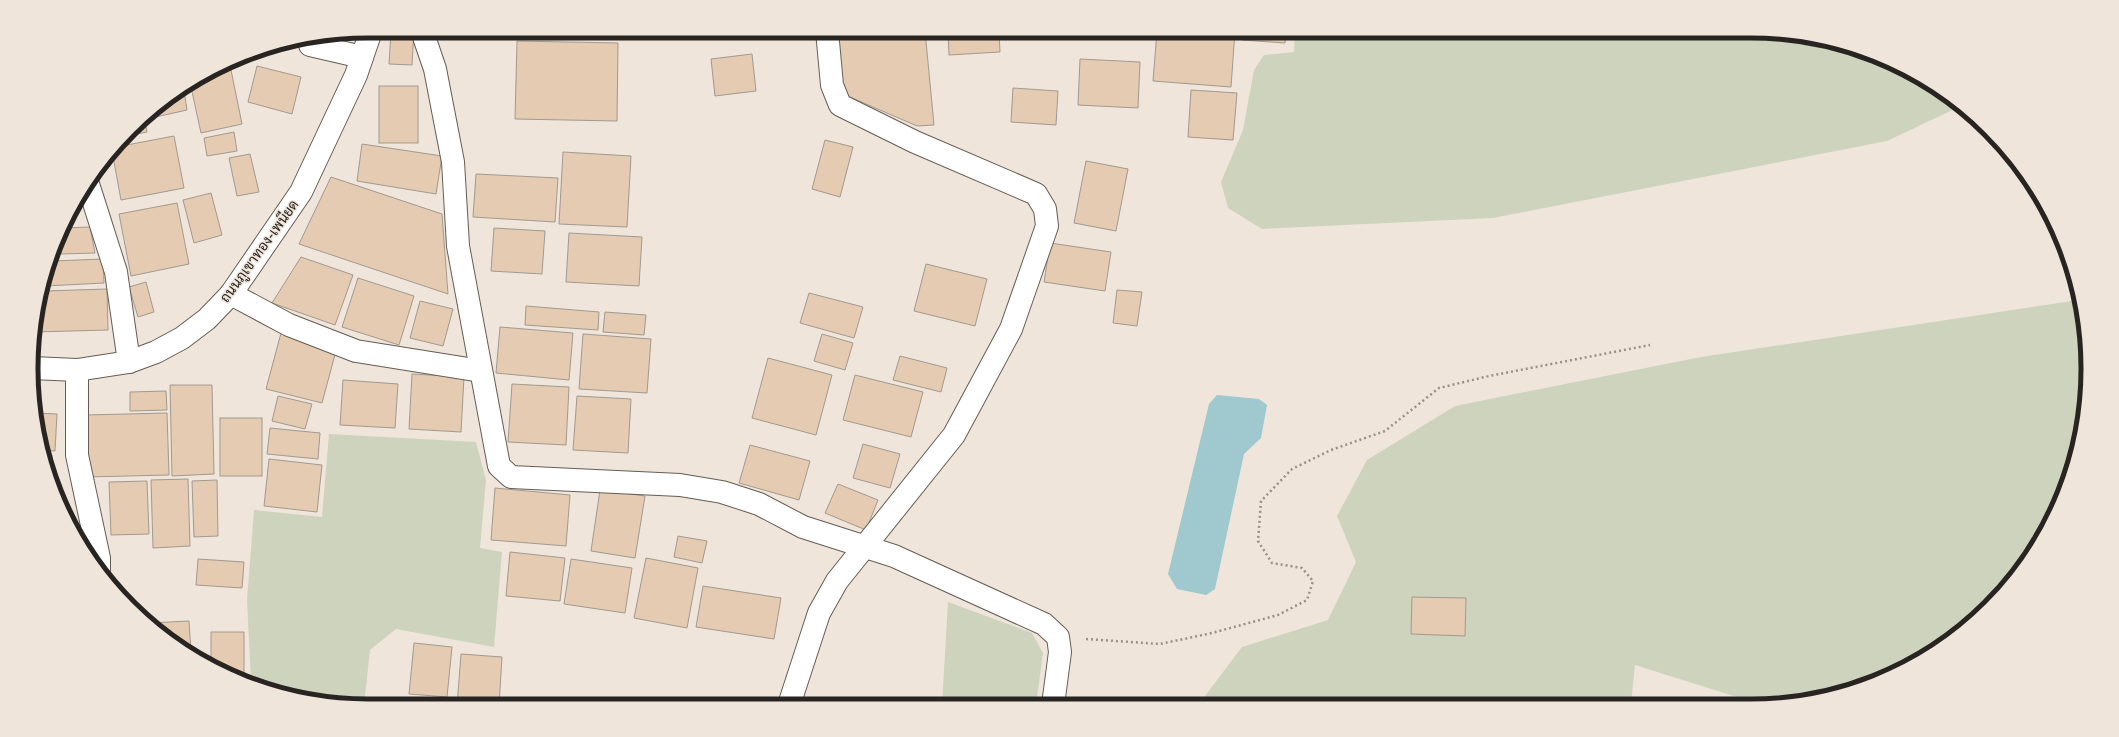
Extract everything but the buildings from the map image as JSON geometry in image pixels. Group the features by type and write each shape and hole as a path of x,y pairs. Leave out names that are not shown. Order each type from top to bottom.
{"street":[{"name":"ถนนภูเขาทอง-เพนียด","path":"38,368 77,370 129,362 156,352 182,338 207,319 230,294 301,192 356,75 369,38"},
{"path":"424,38 435,69 453,162 458,246 498,466 511,477 680,485 722,492 759,504 803,527 894,556 1044,624 1058,637 1060,652 1054,699"},
{"path":"790,699 819,613 837,581 866,547 954,435 1011,329 1047,226 1045,209 1036,194 915,142 840,105 832,85 828,38"},
{"path":"310,45 362,57"},
{"path":"90,191 116,272 129,362"},
{"path":"230,294 289,325 356,351 481,371"},
{"path":"77,370 77,455 99,560"}],"path":[{"path":"1058,637 1160,644 1212,633 1278,615 1307,600 1313,581 1302,568 1272,563 1258,541 1261,501 1292,469 1331,450 1385,431 1439,388 1489,376 1650,344"}],"green space":[{"path":"1295,38 1772,39 1815,44 1836,49 1877,63 1916,82 1955,109 1887,141 1493,218 1262,229 1228,208 1221,182 1243,130 1254,70 1264,55 1294,52"},
{"path":"2074,301 2078,325 2081,368 2075,433 2063,475 2047,515 2037,534 2013,570 1999,586 1952,631 1916,655 1877,674 1836,688 1794,696 1743,699 1635,665 1631,699 1205,699 1205,696 1242,647 1328,620 1356,562 1337,516 1367,460 1455,406 1701,357"},
{"path":"329,434 476,442 486,480 480,548 502,552 494,647 396,629 370,650 365,699 304,693 283,688 251,677 247,600 254,510 322,517"},
{"path":"948,602 1032,633 1043,653 1037,699 942,699"}],"water":[{"path":"1217,395 1259,399 1267,405 1261,438 1244,454 1215,589 1206,595 1177,589 1168,574 1209,404"}]}
